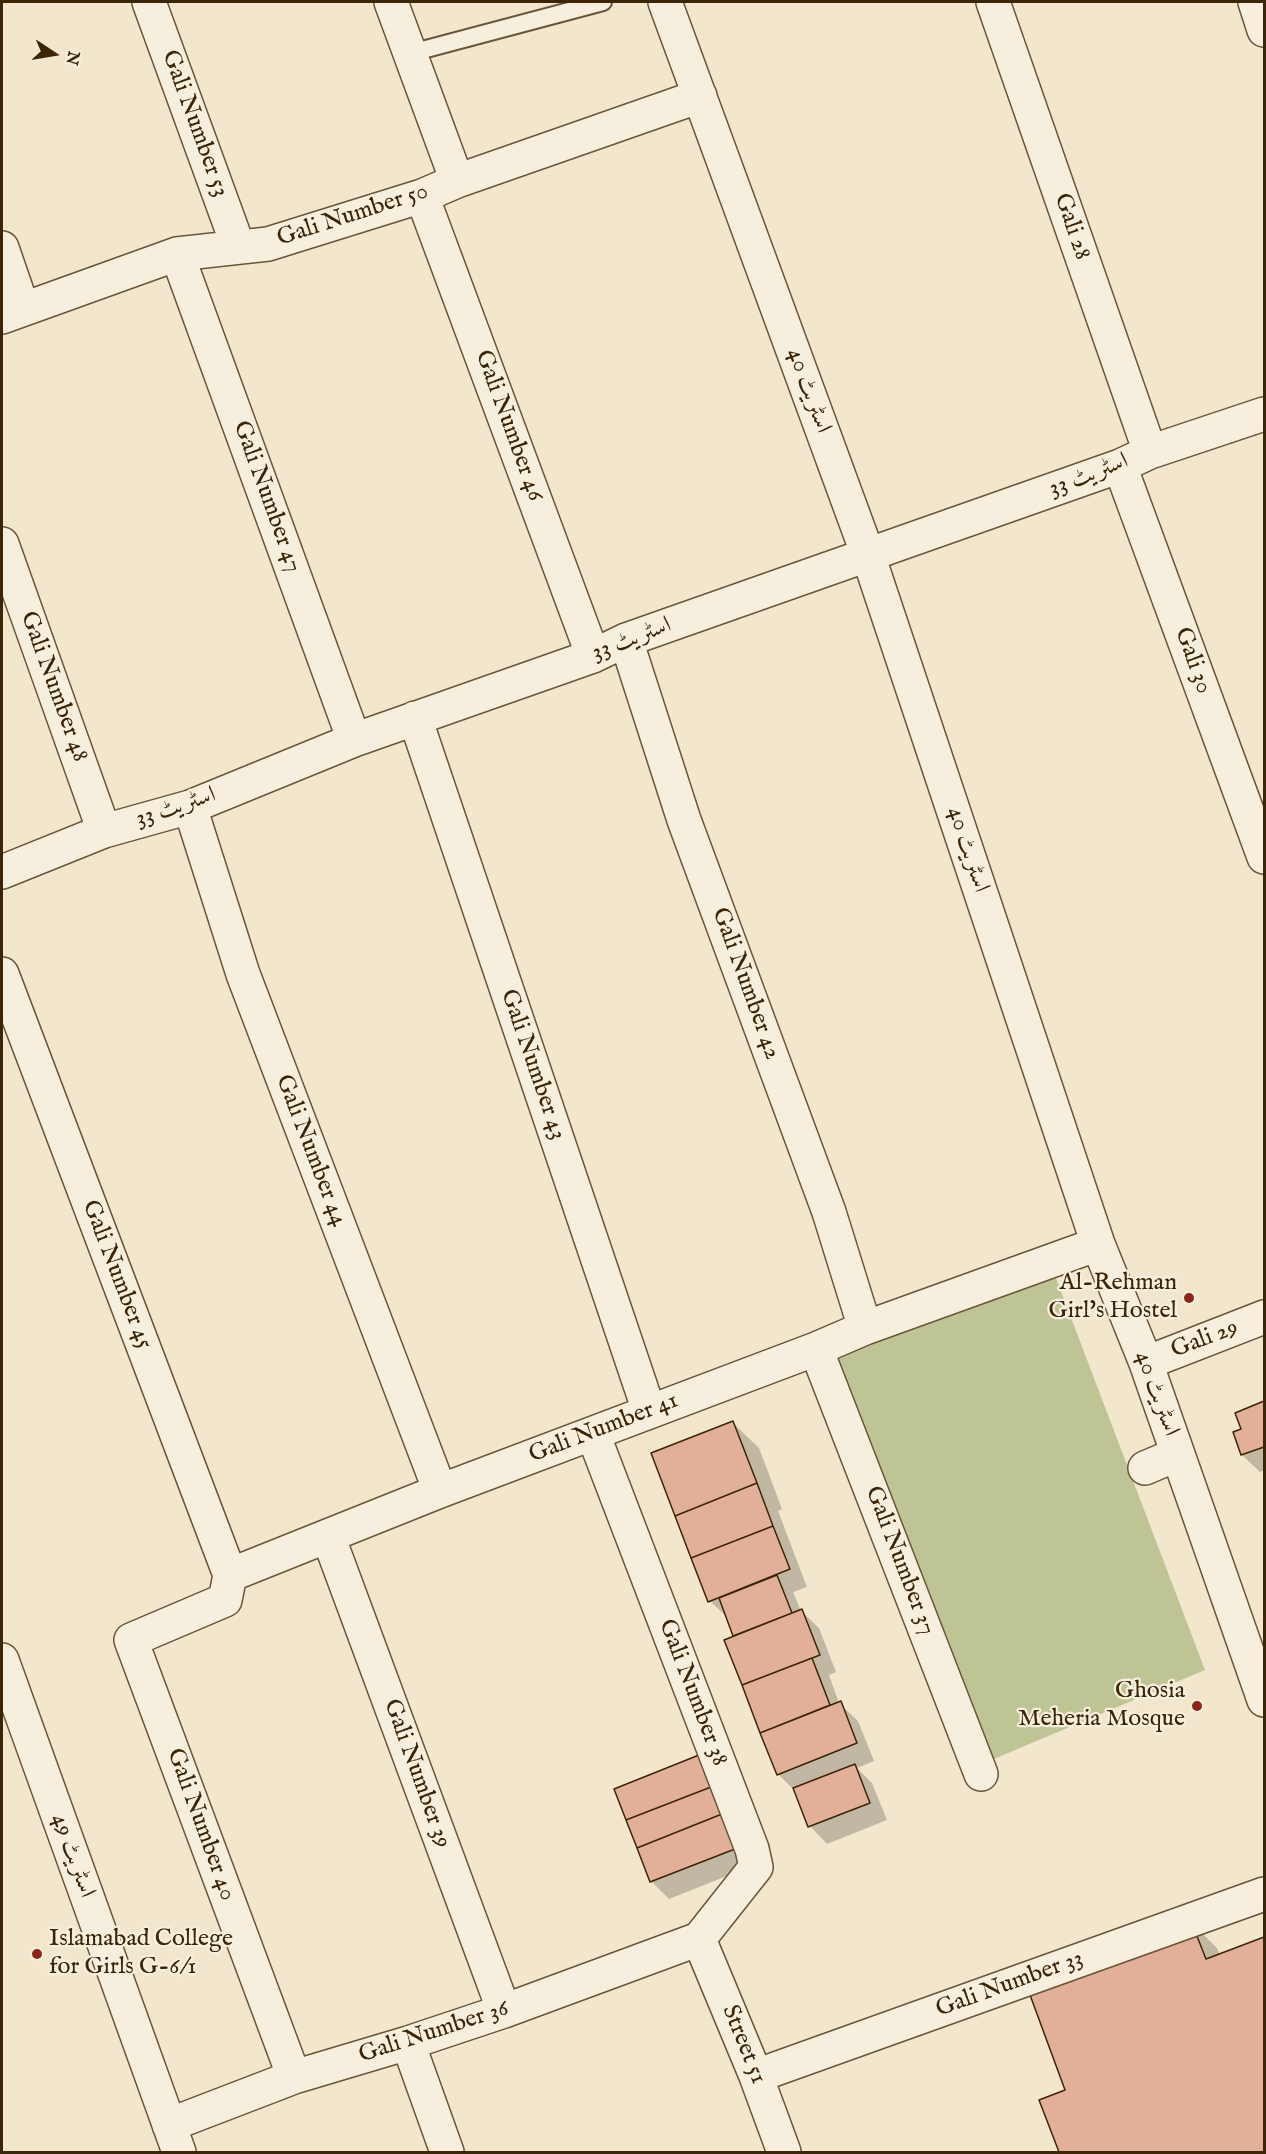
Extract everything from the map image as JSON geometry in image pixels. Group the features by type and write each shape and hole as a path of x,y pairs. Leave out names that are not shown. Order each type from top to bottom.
{"street":[{"name":"Gali Number 53","path":"149,2 238,246"},
{"path":"391,2 457,181"},
{"name":"اسٹریٹ 40","path":"666,2 868,555 1098,1244 1146,1363 1264,1700"},
{"name":"Gali 28","path":"993,2 1150,452"},
{"path":"1255,2 1264,30"},
{"name":"Gali Number 50","path":"12,313 177,254 268,244 422,195 700,96"},
{"name":"Gali Number 46","path":"422,195 593,656"},
{"path":"2,248 12,313"},
{"name":"Gali Number 47","path":"177,254 354,740"},
{"name":"اسٹریٹ 33","path":"2,872 104,831 190,807 354,740 593,656 626,640 1120,466 1150,452 1264,414"},
{"name":"Gali 30","path":"1120,466 1264,857"},
{"name":"Gali Number 48","path":"2,544 104,831"},
{"name":"Gali Number 42","path":"626,640 684,820 829,1212 865,1328"},
{"name":"Gali Number 43","path":"415,718 649,1411"},
{"name":"Gali Number 44","path":"190,807 243,974 440,1491"},
{"name":"Gali Number 45","path":"2,974 230,1575"},
{"name":"Gali Number 41","path":"230,1575 440,1491 865,1328 1098,1244"},
{"name":"Gali 29","path":"1146,1363 1264,1317"},
{"name":"Gali Number 37","path":"816,1348 981,1774"},
{"name":"Gali Number 38","path":"593,1434 748,1838 756,1867 699,1939"},
{"path":"1145,1468 1178,1454"},
{"name":"Gali Number 39","path":"328,1536 504,2011"},
{"name":"Gali Number 40","path":"230,1575 225,1600 131,1640 294,2077"},
{"name":"اسٹریٹ 49","path":"2,1660 174,2139"},
{"name":"Gali Number 33","path":"756,2076 1264,1894"},
{"name":"Gali Number 36","path":"174,2139 294,2077 504,2011 699,1939"},
{"name":"Street 51","path":"699,1939 756,2076 784,2152"},
{"path":"408,2043 447,2152"}],"lane":[{"path":"411,53 603,2"}],"green space":[{"path":"1054,1273 1205,1670 989,1761 829,1350"}],"building":[{"path":"1264,1401 1264,1447 1241,1455 1233,1432 1241,1429 1235,1413"},
{"path":"733,1421 757,1483 675,1516 651,1453"},
{"path":"757,1483 773,1526 691,1558 675,1516"},
{"path":"773,1526 790,1569 708,1602 691,1558"},
{"path":"777,1575 792,1613 733,1636 719,1598"},
{"path":"802,1609 820,1655 742,1685 724,1640"},
{"path":"812,1658 830,1705 760,1733 742,1685"},
{"path":"841,1701 857,1743 777,1775 760,1733"},
{"path":"699,1755 711,1787 626,1820 614,1789"},
{"path":"855,1764 870,1803 808,1827 793,1788"},
{"path":"711,1787 722,1814 637,1848 626,1820"},
{"path":"722,1814 735,1849 650,1882 637,1848"},
{"path":"1191,1921 1206,1959 1264,1937 1264,2152 1059,2152 1039,2100 1065,2090 1026,1984"}],"place":[{"name":"Al-Rehman Girl's Hostel","path":"1189,1298"},
{"name":"Ghosia Meheria Mosque","path":"1197,1706"},
{"name":"Islamabad College for Girls G-6/1","path":"37,1954"}]}
